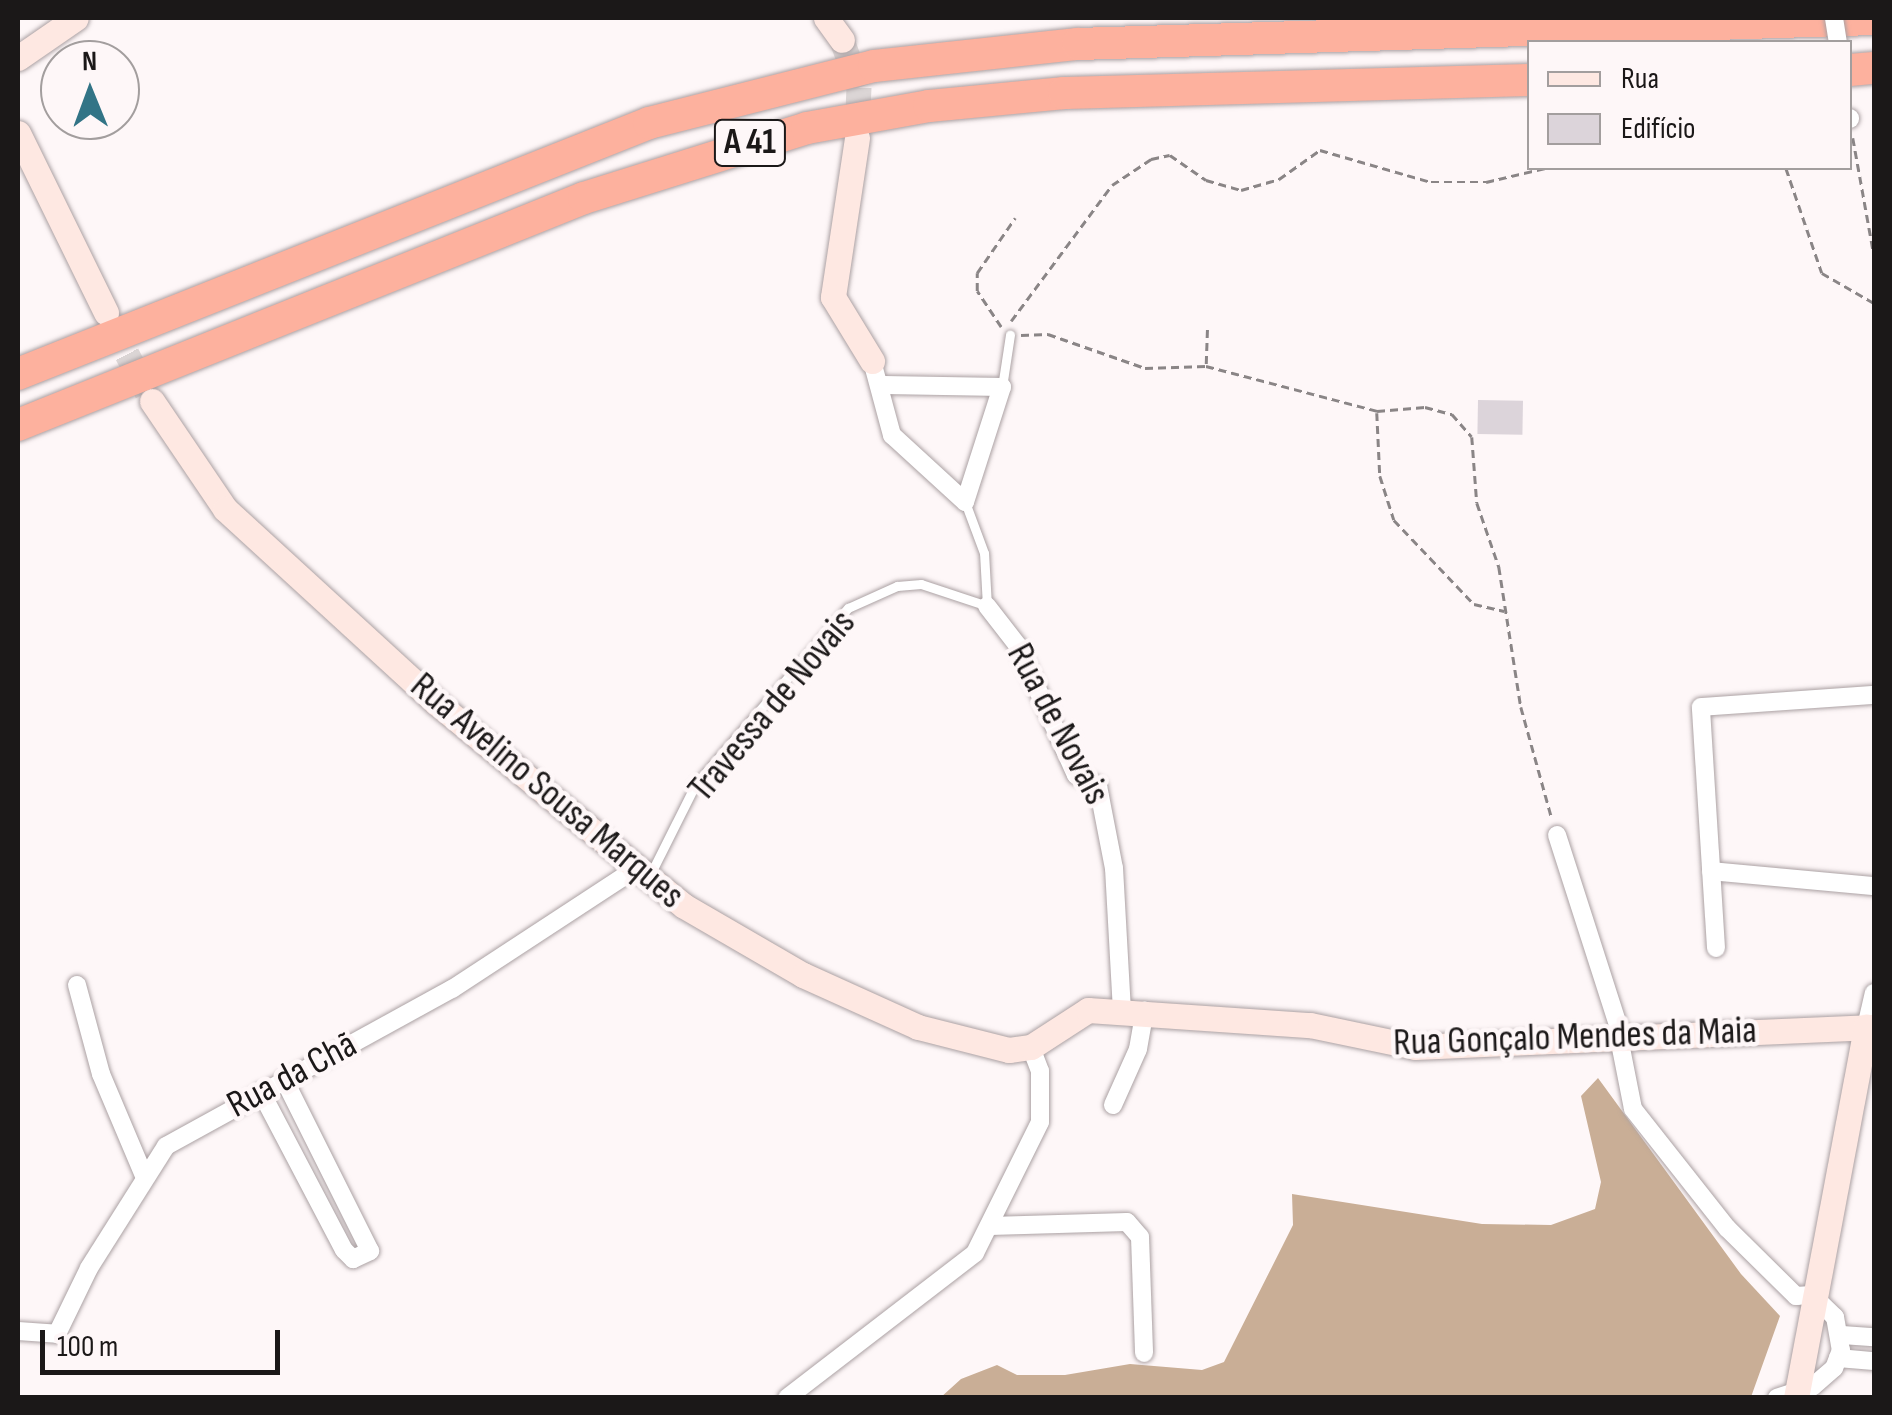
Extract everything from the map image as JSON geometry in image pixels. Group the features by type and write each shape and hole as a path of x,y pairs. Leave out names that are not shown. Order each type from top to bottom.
{"highway":[{"name":"A 41","path":"18,374 648,124 874,66 1097,43 1874,19"},
{"name":"A 41","path":"18,425 584,198 794,132 1031,95 1527,80"}],"street":[{"path":"18,58 76,18"},
{"path":"826,18 842,40"},
{"path":"18,133 106,312"},
{"name":"Rua de Novais","path":"856,138 834,297 884,385 892,435 965,502"},
{"path":"884,385 1002,387 965,502"},
{"name":"Rua Avelino Sousa Marques","path":"152,401 225,510 437,703 684,906 803,975 918,1027 985,1048 1031,1047"},
{"name":"Rua de Novais","path":"987,606 1018,646 1076,775 1098,786 1134,1010"},
{"path":"1716,948 1701,707 1874,695"},
{"path":"1556,835 1620,1038 1633,1109 1727,1228 1796,1296 1812,1295 1835,1317 1842,1335 1838,1358 1814,1386 1790,1396"},
{"path":"1711,871 1874,886"},
{"name":"Rua da Chã","path":"18,1331 57,1334 166,1146 452,989 643,873"},
{"path":"77,986 100,1074 145,1178"},
{"path":"1790,1396 1870,1027 1874,993"},
{"name":"Rua Gonçalo Mendes da Maia","path":"1031,1047 1088,1010 1134,1010 1310,1025 1390,1046 1870,1027"},
{"path":"1113,1105 1138,1050 1134,1010"},
{"path":"787,1398 975,1252 1040,1122 1040,1071 1031,1047"},
{"path":"260,1092 344,1250 354,1259 370,1251 284,1079"},
{"path":"990,1226 1127,1222 1140,1237 1144,1353"},
{"path":"1842,1335 1874,1338"},
{"path":"1838,1358 1874,1362"}],"lane":[{"path":"1002,387 1007,332"},
{"name":"Rua de Novais","path":"965,502 984,553 987,606"},
{"name":"Travessa de Novais","path":"643,873 695,786 848,608 897,586 921,584 987,606"}],"path":[{"path":"1852,129 1874,254"},
{"path":"1007,332 1112,185 1151,159 1170,155 1206,180 1241,190 1278,179 1320,150 1430,182 1486,182 1537,170"},
{"path":"1787,170 1822,273 1874,303"},
{"path":"1007,332 978,291 977,273 1015,218"},
{"path":"1206,366 1207,328"},
{"path":"1007,332 1048,334 1146,368 1206,366 1377,411 1425,406 1452,414 1472,437 1478,502 1506,612 1522,707 1556,835"},
{"path":"1377,411 1380,476 1394,520 1474,604 1506,612"}],"shaded area":[{"path":"1598,1078 1741,1274 1780,1316 1751,1397 940,1398 961,1379 997,1365 1017,1375 1065,1375 1130,1364 1202,1370 1224,1362 1293,1225 1292,1194 1482,1224 1551,1225 1595,1209 1601,1182 1581,1096"}],"building":[{"path":"1478,400 1523,401 1522,435 1477,434"}],"tunnel":[{"path":"842,40 859,87 857,132"},
{"path":"110,321 147,392"}]}
